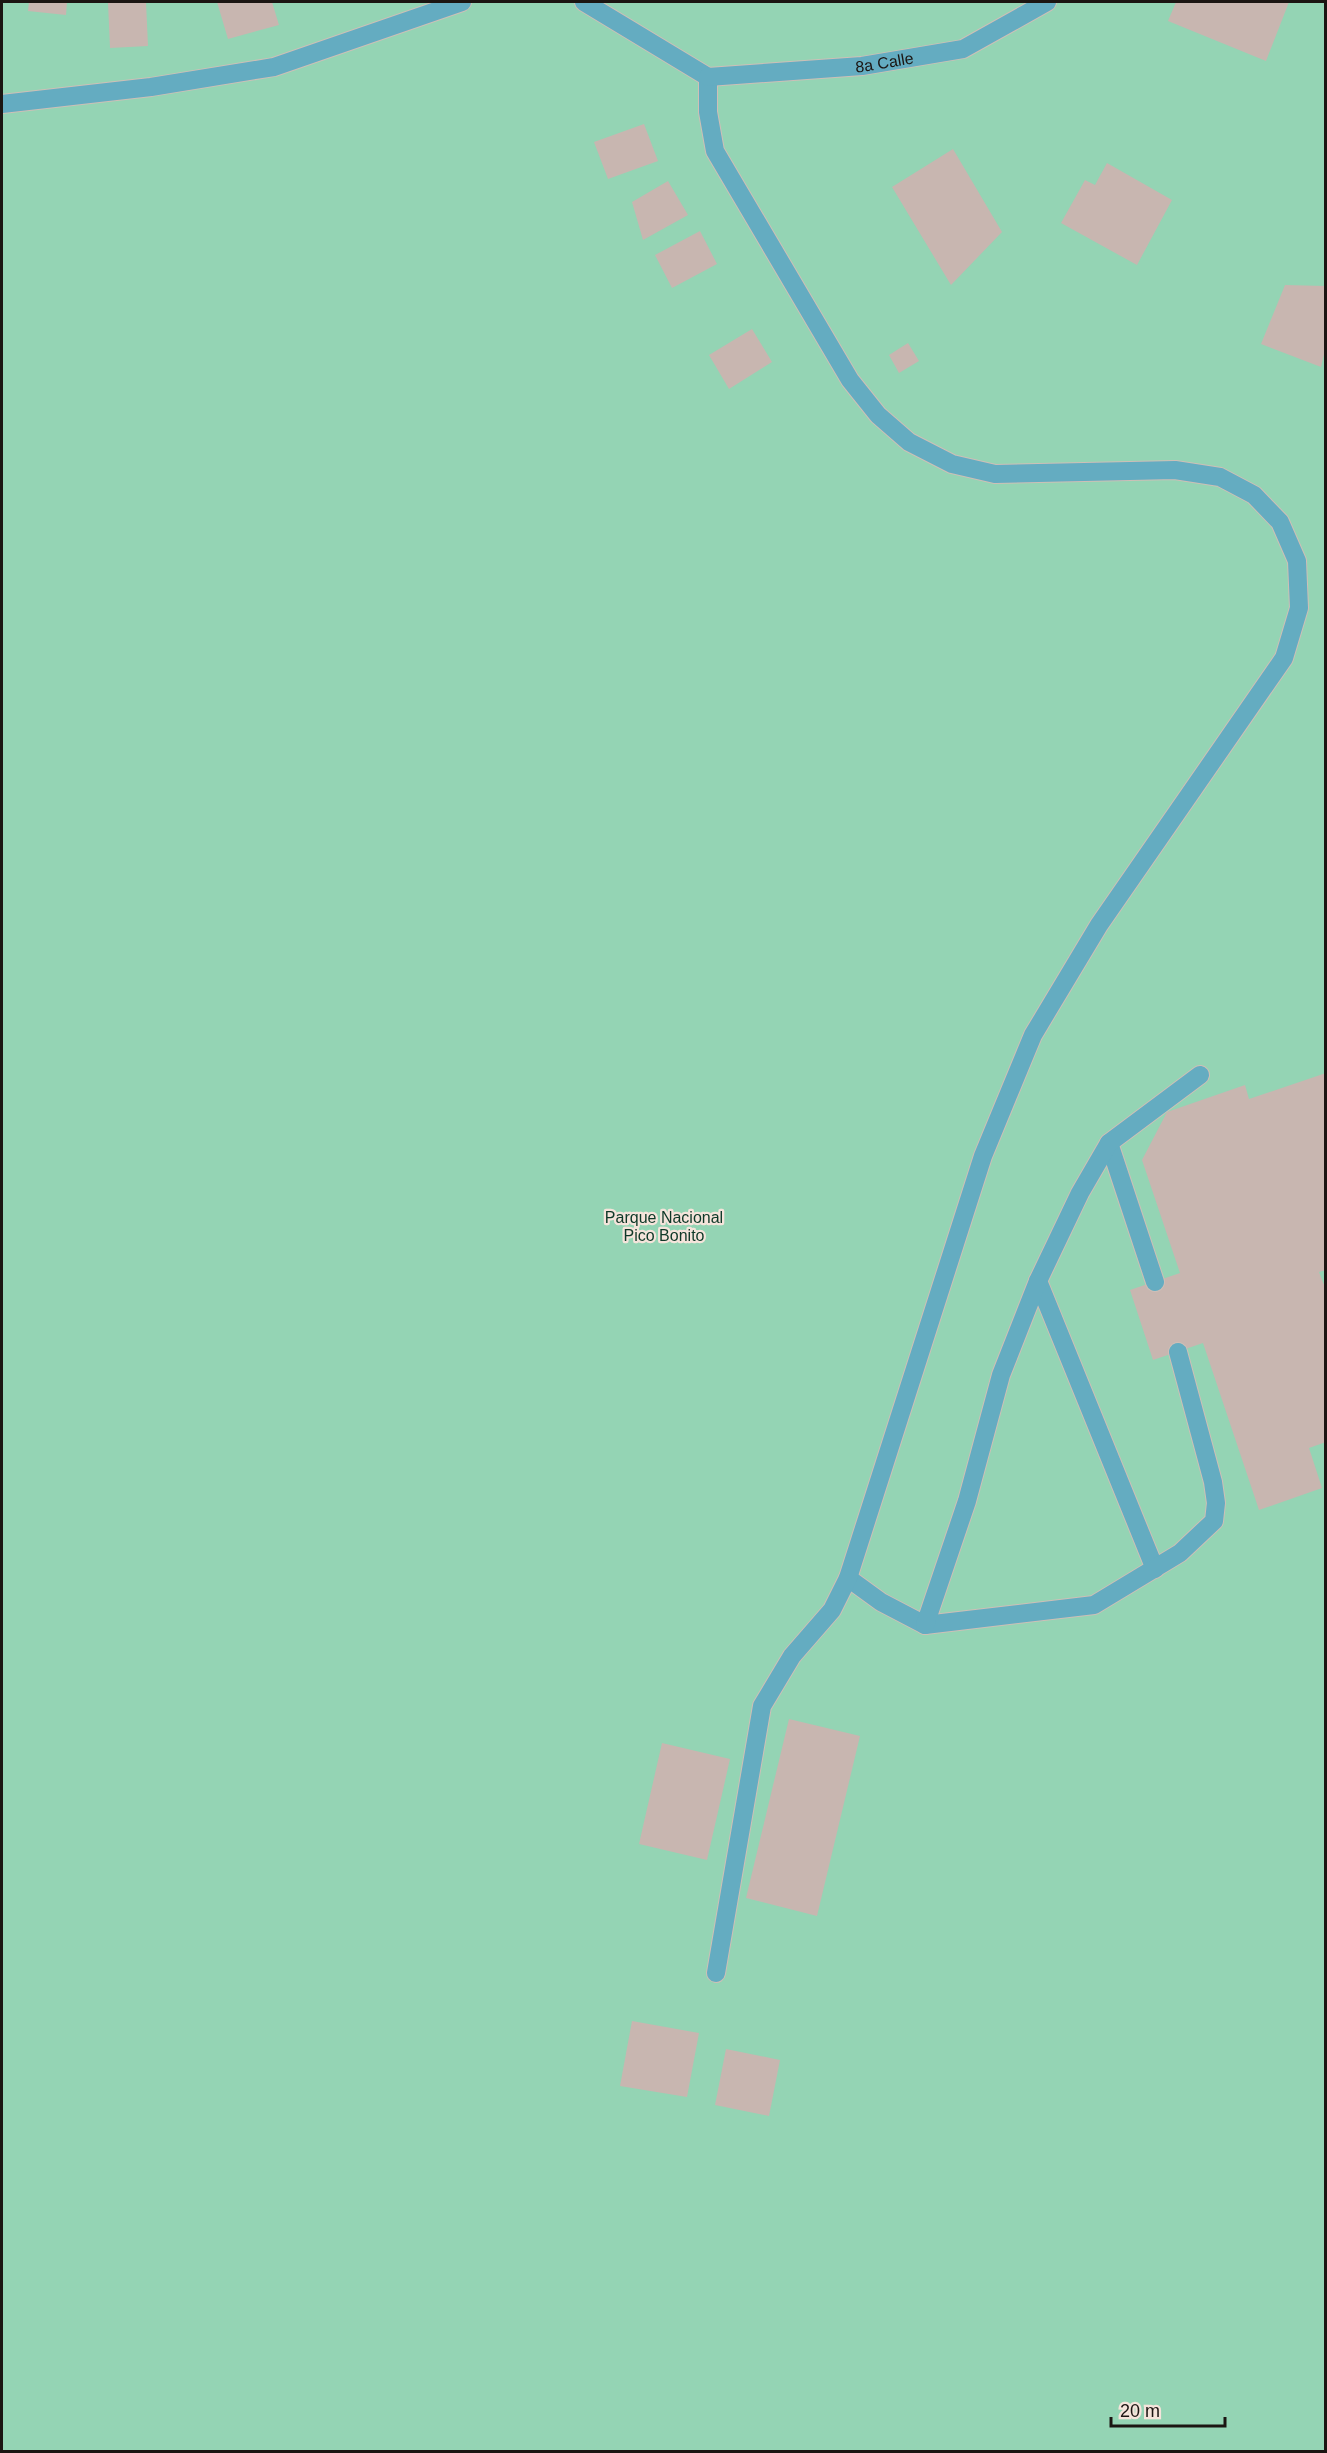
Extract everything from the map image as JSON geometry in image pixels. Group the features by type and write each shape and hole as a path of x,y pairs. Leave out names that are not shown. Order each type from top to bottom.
{"street":[{"path":"2,104 151,87 274,67 462,2"},
{"path":"584,2 708,77 708,112 715,151 850,380 878,416 909,442 952,464 995,474 1175,470 1220,477 1254,495 1280,522 1297,561 1299,608 1284,658 1099,925 1033,1035 983,1156 848,1578 832,1610 792,1656 762,1706 716,1973"},
{"name":"8a Calle","path":"708,77 862,66 963,49 1047,2"},
{"path":"925,1625 967,1501 1001,1375 1038,1281 1080,1192 1109,1143 1200,1075"},
{"path":"1109,1143 1155,1282"},
{"path":"1038,1281 1155,1569"},
{"path":"848,1578 881,1602 925,1625 1094,1605 1180,1553 1214,1521 1216,1503 1213,1482 1178,1352"}],"green space":[{"name":"Parque Nacional Pico Bonito","path":"2,2 1325,2 1325,2451 2,2452"}],"building":[{"path":"29,2 67,2 66,15 28,11"},
{"path":"108,2 146,2 148,46 110,48"},
{"path":"217,2 272,2 279,25 228,39"},
{"path":"1176,2 1289,2 1266,61 1168,21"},
{"path":"644,124 658,161 608,179 594,142"},
{"path":"953,149 1002,232 951,285 892,187"},
{"path":"1107,163 1172,200 1137,265 1061,223 1085,180 1095,185"},
{"path":"668,181 688,215 643,240 632,202"},
{"path":"700,231 717,264 672,288 655,255"},
{"path":"1285,285 1326,286 1326,346 1321,367 1261,344"},
{"path":"752,329 772,362 729,389 709,355"},
{"path":"908,343 919,361 899,373 889,355"},
{"path":"1326,1073 1326,1270 1319,1272 1326,1290 1326,1442 1309,1448 1322,1488 1259,1510 1203,1343 1153,1360 1130,1290 1180,1273 1142,1160 1167,1112 1245,1085 1249,1099"},
{"path":"789,1719 860,1736 817,1916 746,1898"},
{"path":"662,1743 730,1759 707,1860 639,1844"},
{"path":"632,2021 699,2033 687,2097 620,2086"},
{"path":"726,2049 780,2060 769,2116 715,2105"}]}
